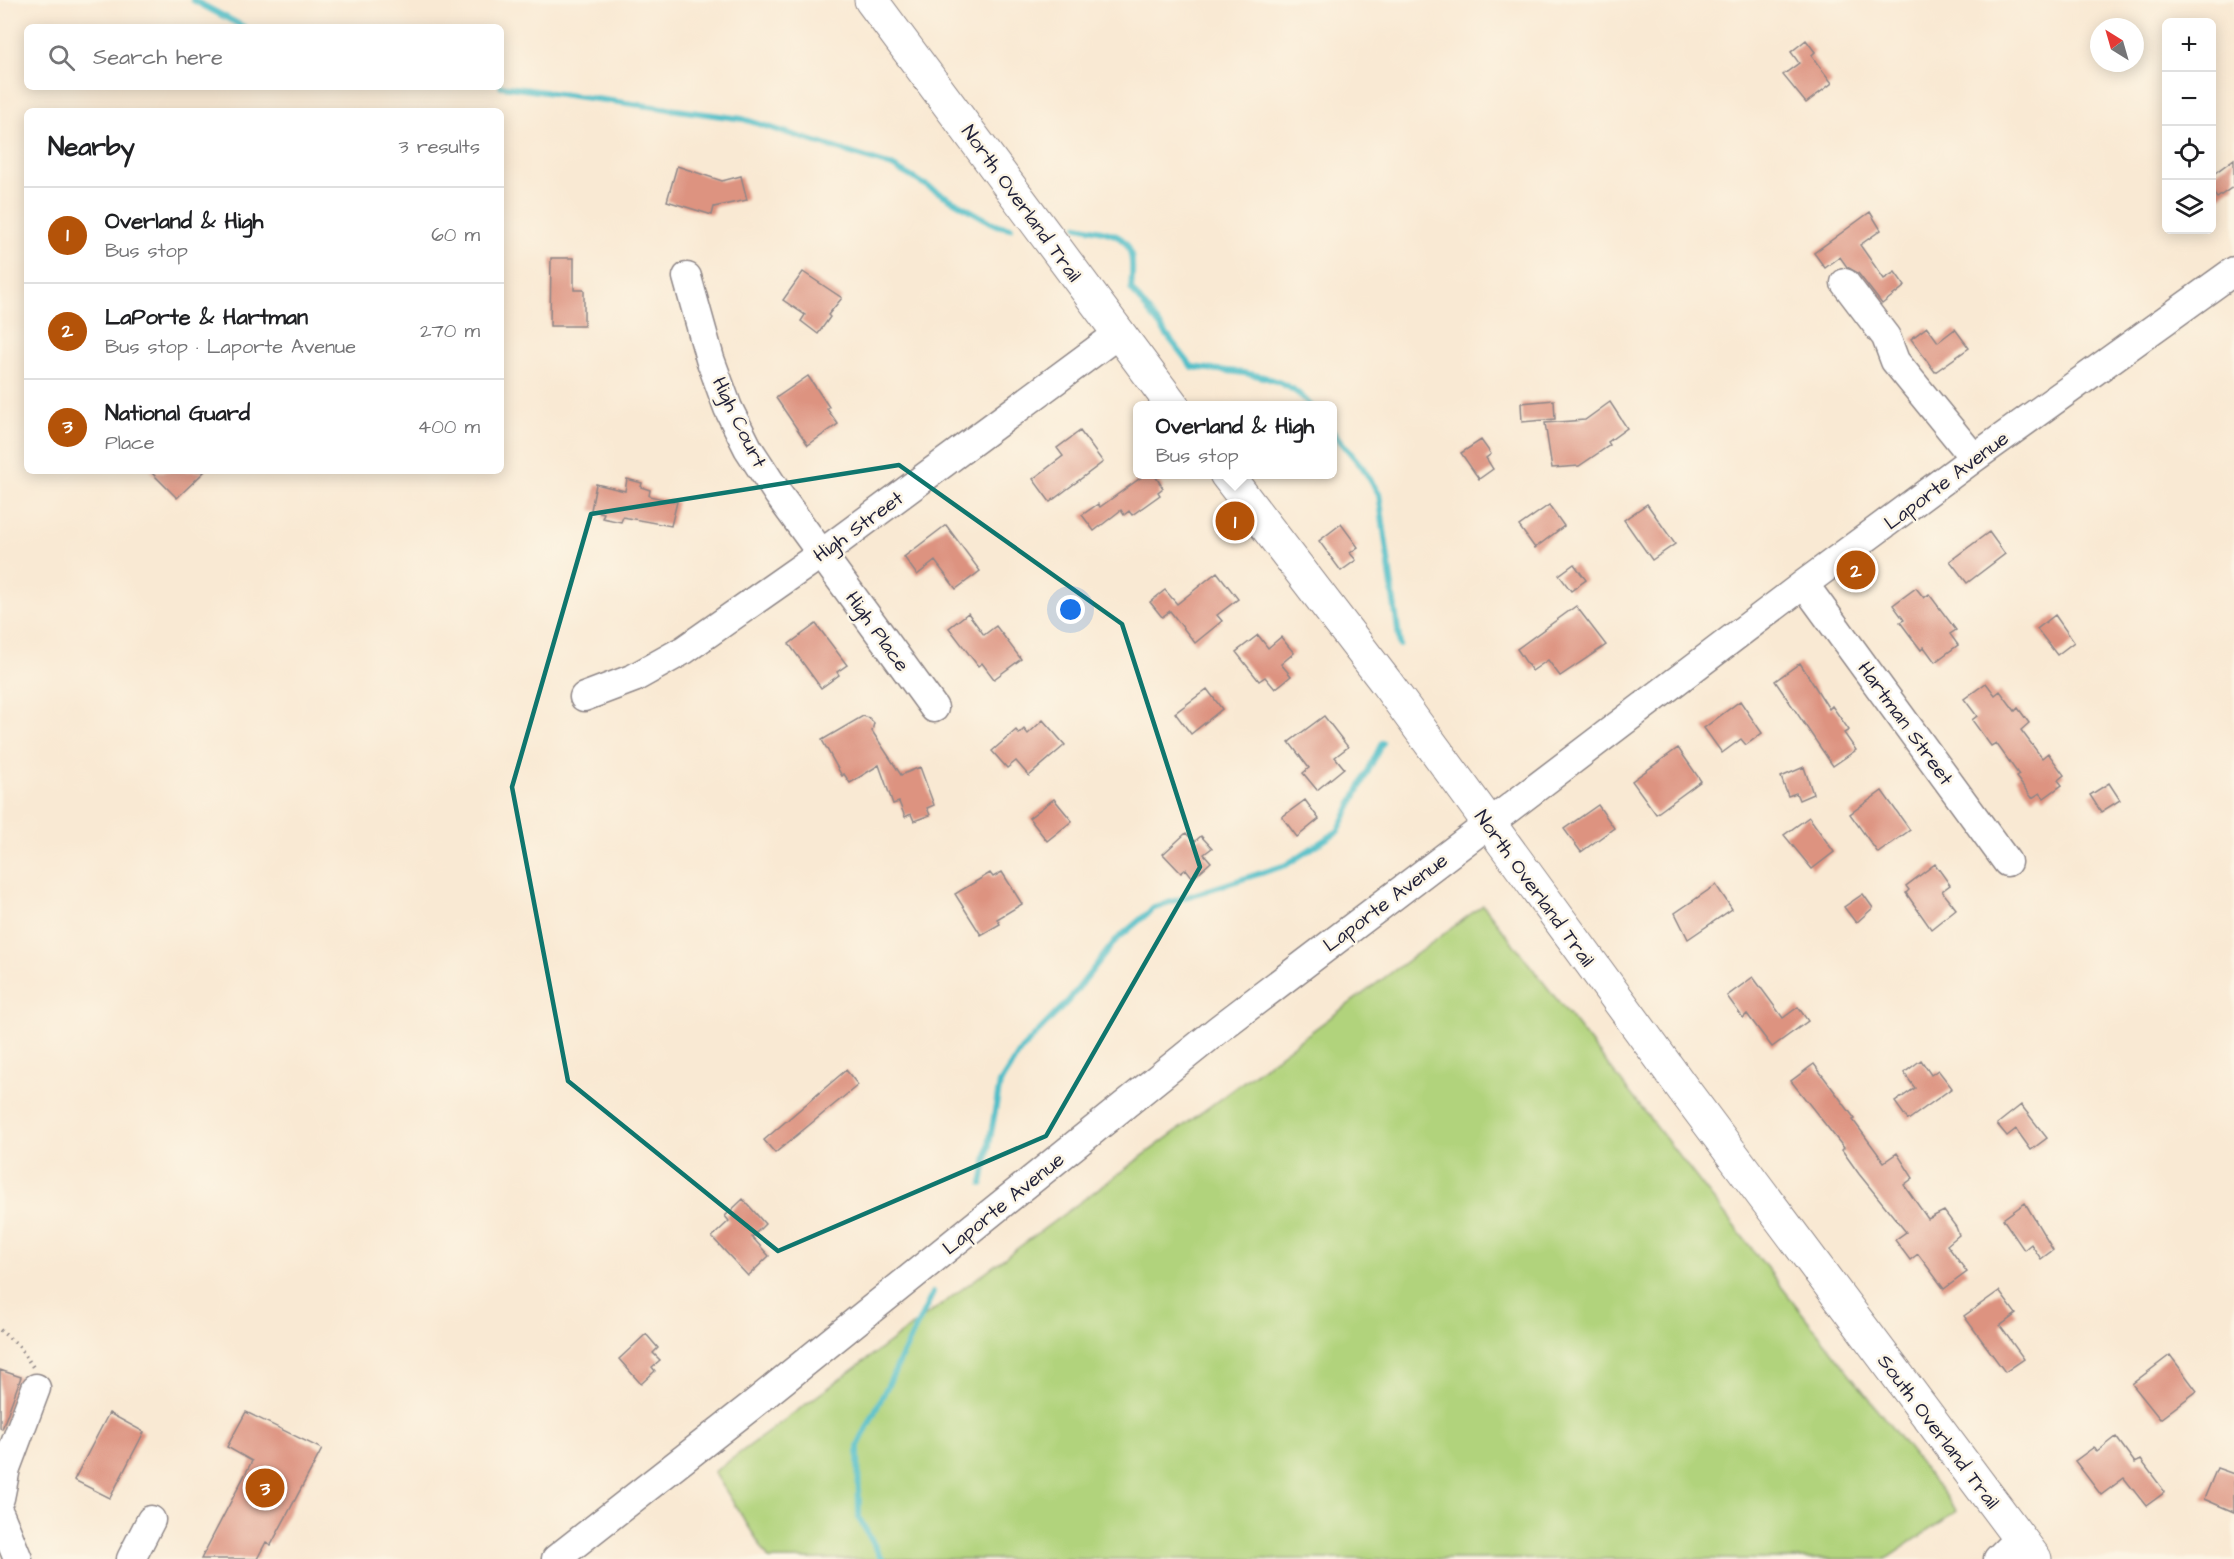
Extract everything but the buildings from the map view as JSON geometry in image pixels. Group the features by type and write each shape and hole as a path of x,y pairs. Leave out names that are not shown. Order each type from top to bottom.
{"main road":[{"name":"North Overland Trail","path":"871,0 1170,401"},
{"name":"North Overland Trail","path":"1230,479 1385,681 1487,824 1843,1303"},
{"name":"South Overland Trail","path":"1843,1303 2018,1552"}],"street":[{"name":"Laporte Avenue","path":"556,1559 750,1407 1219,1029 1804,584 1974,458 2234,271"},
{"name":"High Court","path":"687,277 710,359 728,408 748,448 821,554"},
{"path":"1845,283 1886,338 1895,361 1974,458"},
{"name":"High Street","path":"584,697 634,678 684,650 821,554 1118,334"},
{"name":"High Place","path":"821,554 934,708"},
{"name":"Hartman Street","path":"1804,584 2007,862"},
{"path":"0,1498 6,1468 36,1388"},
{"path":"0,1515 18,1559"},
{"path":"131,1559 151,1520"}],"path":[{"path":"0,1330 19,1346 31,1362 36,1388"}],"highlighted area":[{"path":"899,465 1122,624 1200,867 1046,1136 778,1251 568,1081 512,787 591,514"}],"green space":[{"path":"1483,905 1957,1511 1886,1559 769,1559 714,1472"}],"waterway":[{"path":"193,0 238,24"},
{"path":"504,86 743,119 892,166 996,225 1011,228"},
{"path":"1078,226 1107,232 1124,241 1132,258 1131,289 1192,367 1240,372 1272,379 1299,394 1306,401"},
{"path":"1337,437 1363,468 1379,494 1400,645"},
{"path":"982,1184 1000,1083 1021,1050 1069,1000 1115,941 1155,907 1286,865 1338,831 1382,743"},
{"path":"882,1559 859,1518 858,1446 933,1293"}],"place":[{"name":"Overland & High","path":"1235,521"},
{"name":"LaPorte & Hartman","path":"1856,570"},
{"name":"National Guard","path":"265,1488"}]}
